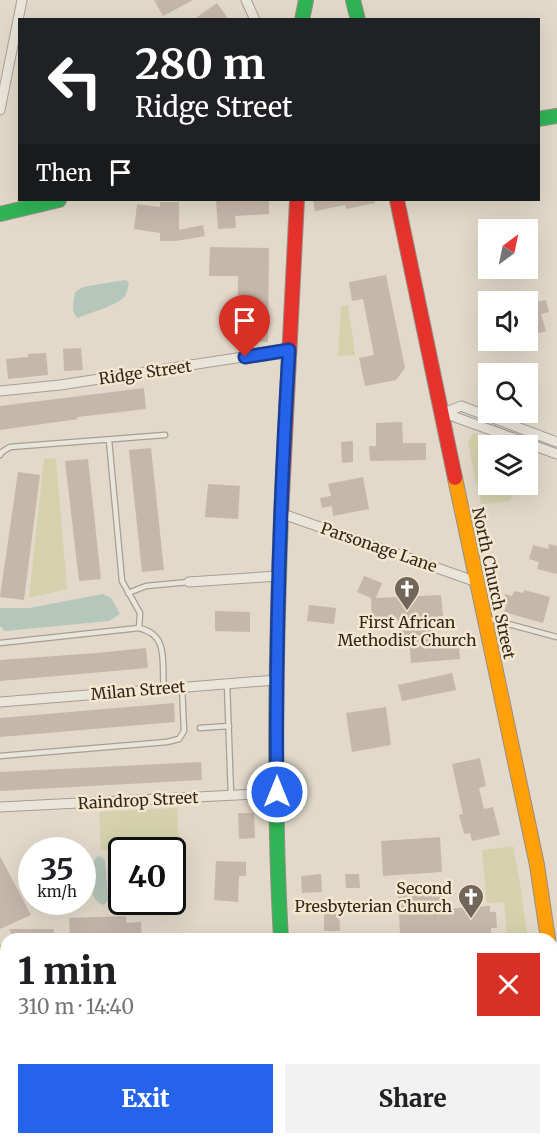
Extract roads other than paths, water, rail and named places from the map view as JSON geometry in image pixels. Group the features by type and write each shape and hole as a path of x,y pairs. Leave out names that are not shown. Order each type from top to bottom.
{"street":[{"path":"18,18 22,0"},
{"path":"246,0 254,18"},
{"path":"302,18 306,0"},
{"path":"353,0 358,18"},
{"path":"0,110 18,20"},
{"path":"540,120 557,116"},
{"path":"0,214 55,201"},
{"path":"281,933 276,680 278,576 297,201"},
{"name":"North Church Street","path":"398,201 537,865 547,933"},
{"name":"Ridge Street","path":"0,391 60,385 289,350"},
{"path":"444,413 461,405 557,442"},
{"path":"444,413 557,454"},
{"name":"Parsonage Lane","path":"280,513 477,582"},
{"path":"189,582 278,576"},
{"name":"Milan Street","path":"0,702 276,680"},
{"name":"Raindrop Street","path":"0,807 277,792"}],"lane":[{"path":"0,456 10,447 165,435"},
{"path":"109,440 122,580 140,613 139,628"},
{"path":"128,593 146,586 189,582"},
{"path":"484,617 557,637"},
{"path":"0,643 139,628 149,631 159,639 162,649 164,688"},
{"path":"227,684 231,795"},
{"path":"0,756 167,742 179,739 184,730 182,687"},
{"path":"200,728 229,726"}],"place":[{"name":"First African Methodist Church","path":"407,612"},
{"name":"Second Presbyterian Church","path":"471,920"}]}
